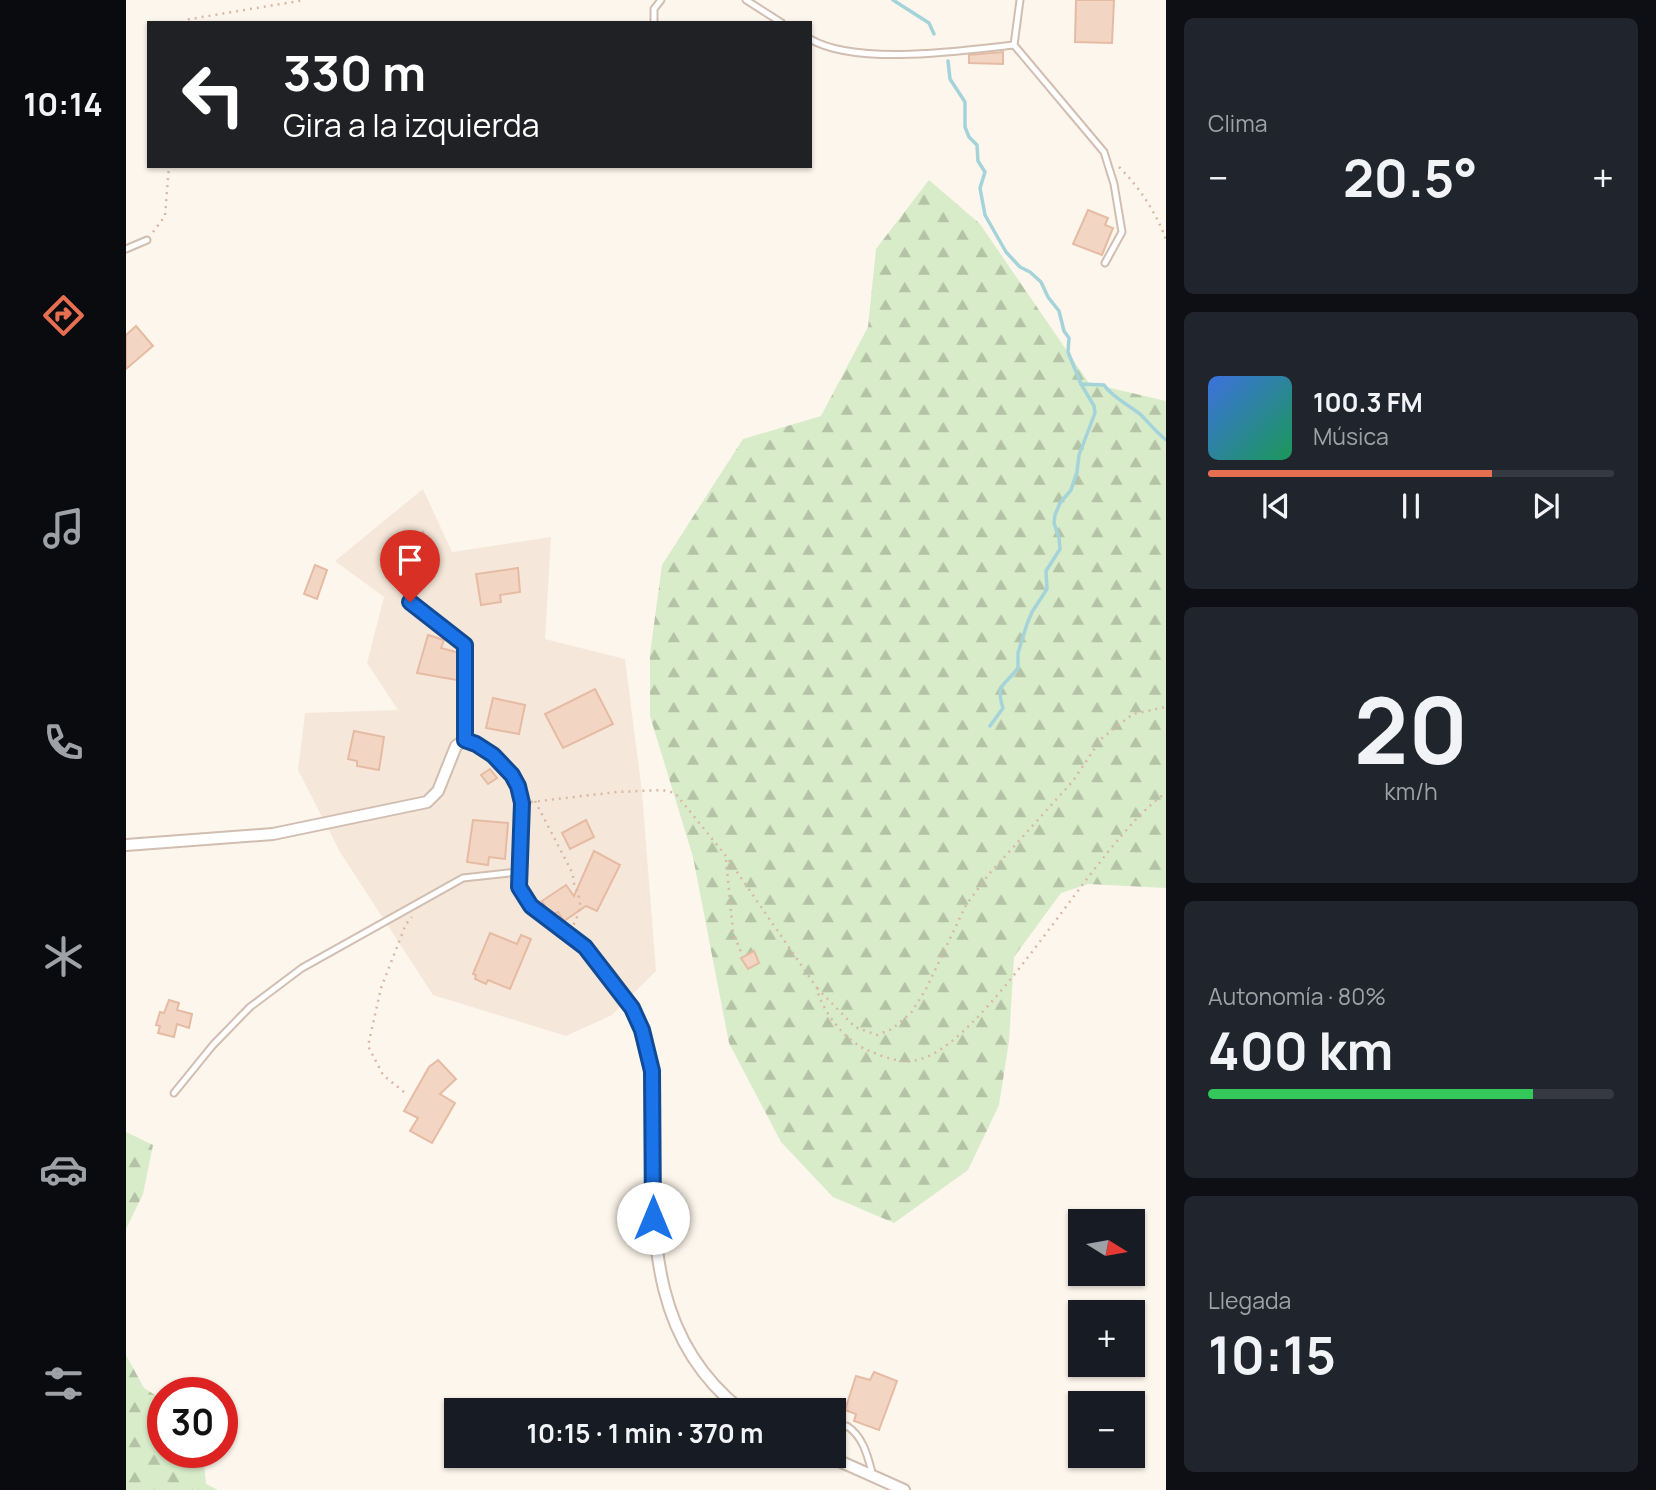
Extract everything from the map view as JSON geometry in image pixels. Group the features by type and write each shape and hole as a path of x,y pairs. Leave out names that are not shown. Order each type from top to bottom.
{"street":[{"path":"126,845 273,834 427,802 438,791 456,746 465,740 493,755 512,775 522,803 519,887 531,906 585,947 632,1008 642,1030 652,1071 653,1218 661,1286 672,1318 686,1346 703,1373 725,1398"},
{"path":"846,1464 904,1490"}],"lane":[{"path":"654,21 654,9 662,0"},
{"path":"746,0 779,21"},
{"path":"1020,0 1014,45 1104,152 1114,184 1122,232 1105,262"},
{"path":"812,40 845,52 877,55 1014,45"},
{"path":"126,249 146,240"},
{"path":"410,602 465,645 465,740"},
{"path":"174,1093 213,1045 250,1007 302,968 463,878 518,872"},
{"path":"846,1427 856,1432 873,1476"}],"path":[{"path":"184,21 306,0"},
{"path":"1104,152 1137,185 1158,219 1166,239"},
{"path":"146,240 164,216 169,168"},
{"path":"522,803 617,792 662,790 676,793 726,856 817,988 855,1027 877,1035 892,1029 911,1013 926,989 966,905 1073,781 1101,739 1133,714 1166,707"},
{"path":"817,988 819,1001 858,1045 883,1057 911,1061 929,1055 956,1037 989,1005 1110,847 1154,801 1166,793"},
{"path":"535,801 573,874 573,886 579,896 579,913 569,935"},
{"path":"726,856 733,932 741,952"},
{"path":"404,1093 383,1075 368,1046 381,988 406,924 415,914"}],"shaded area":[{"path":"423,489 452,552 551,537 545,639 625,659 642,792 656,971 612,1015 566,1036 433,995 340,852 298,770 305,713 398,710 367,663 384,597 335,561"}],"green space":[{"path":"929,180 980,224 1089,383 1166,401 1166,888 1088,884 1061,893 1014,957 1009,1041 999,1105 968,1170 894,1223 833,1197 781,1142 729,1043 693,857 650,716 650,654 662,565 743,439 821,416 868,327 876,249"},
{"path":"126,1132 153,1145 143,1194 126,1229"},
{"path":"126,1355 147,1390 147,1468 204,1468 206,1484 218,1490 126,1490"}],"building":[{"path":"1076,0 1114,0 1112,43 1075,42"},
{"path":"1003,52 1003,64 969,63 969,55"},
{"path":"1088,210 1108,218 1105,225 1113,228 1102,255 1073,244"},
{"path":"136,326 153,346 126,369 126,335"},
{"path":"423,532 432,548 411,559 417,564 410,574 399,567 415,545 411,539"},
{"path":"315,565 327,570 317,599 304,594"},
{"path":"518,568 520,592 500,595 501,602 481,605 476,574"},
{"path":"428,635 444,640 441,648 460,653 457,680 417,673"},
{"path":"595,689 613,724 563,748 545,714"},
{"path":"493,698 525,705 519,734 486,728"},
{"path":"354,731 384,737 379,770 357,766 357,761 348,759"},
{"path":"490,769 497,778 488,784 481,775"},
{"path":"473,820 508,823 505,859 489,857 488,865 467,862"},
{"path":"586,820 594,837 570,849 562,833"},
{"path":"594,851 620,865 597,911 586,906 564,921 558,912 553,915 548,911 542,901 566,885 574,896"},
{"path":"490,933 517,944 521,935 531,939 510,989 488,980 486,984 475,979 476,975 473,974"},
{"path":"754,951 759,963 748,969 741,958"},
{"path":"169,1000 179,1003 177,1010 192,1014 189,1028 177,1024 174,1037 158,1033 160,1026 156,1025 160,1012 164,1013"},
{"path":"438,1060 456,1079 440,1094 455,1103 432,1143 410,1131 418,1118 404,1111 429,1067"},
{"path":"874,1372 897,1381 879,1430 854,1421 856,1414 846,1410 856,1376 870,1380"}],"waterway":[{"path":"893,0 929,23 934,34"},
{"path":"948,61 950,79 965,102 965,127 969,137 977,145 978,161 985,172 980,188 985,215 1006,252 1020,267 1041,282 1059,311 1064,331 1069,338 1068,352 1081,384 1104,385 1116,398 1141,415 1166,440"},
{"path":"990,726 1003,708 1001,689 1018,668 1018,653 1027,624 1047,589 1046,571 1060,549 1054,523 1055,515 1060,503 1071,490 1079,455 1095,413 1094,406 1081,384"}],"route":[{"path":"410,602 465,645 465,740 493,755 512,775 522,803 519,887 531,906 585,947 632,1008 642,1030 652,1071 653,1218"}]}
